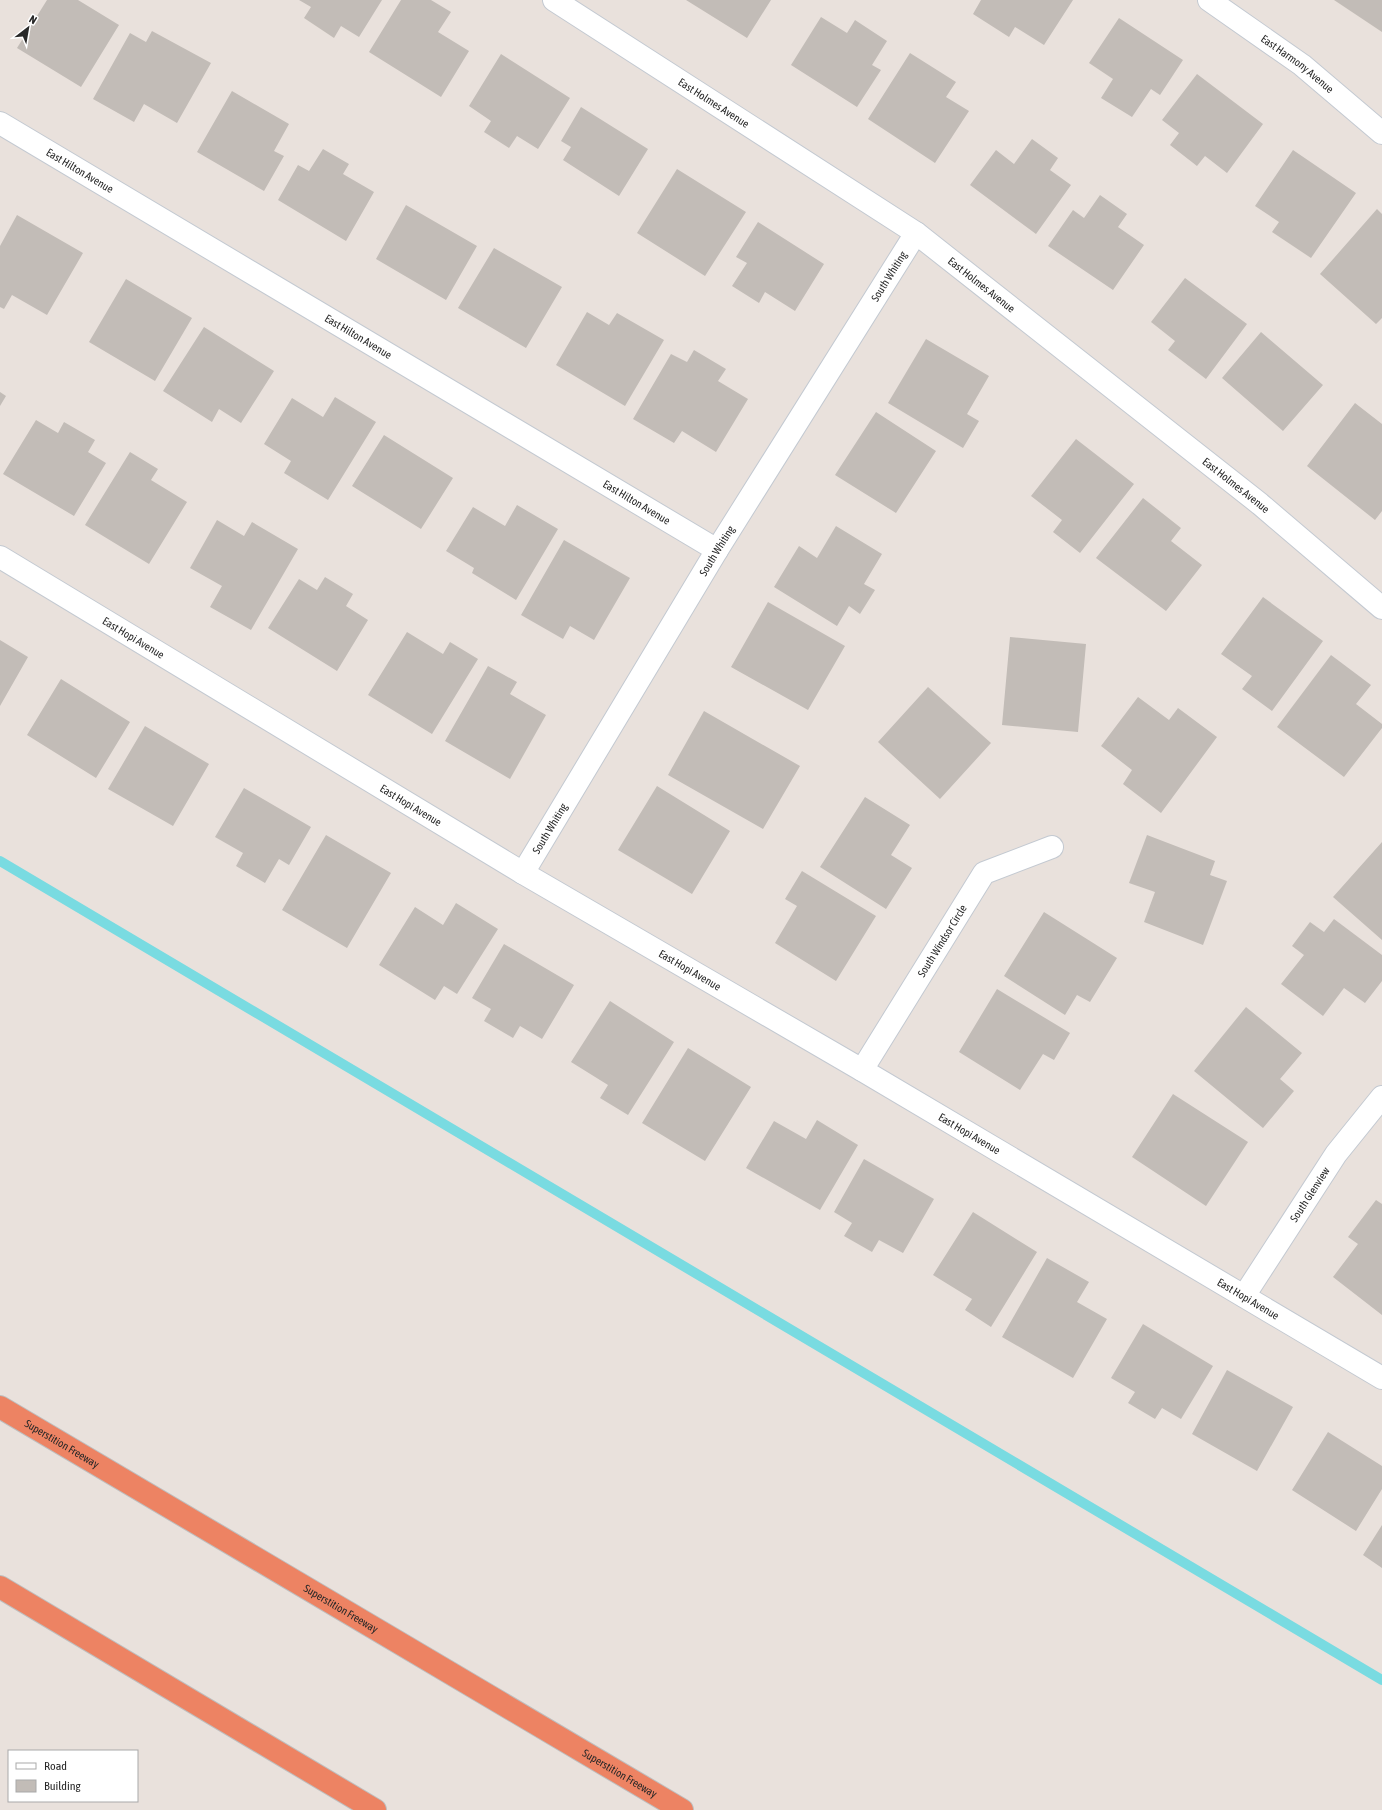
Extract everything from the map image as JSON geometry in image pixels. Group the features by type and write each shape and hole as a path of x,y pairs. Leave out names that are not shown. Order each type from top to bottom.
{"highway":[{"name":"Superstition Freeway","path":"0,1407 682,1810"},
{"path":"0,1587 375,1810"}],"street":[{"name":"East Holmes Avenue","path":"554,0 916,233 1260,504 1382,608"},
{"name":"East Harmony Avenue","path":"1209,0 1302,65 1382,132"},
{"name":"East Hilton Avenue","path":"0,123 717,550"},
{"name":"South Whiting","path":"523,873 717,550 916,233"},
{"name":"East Hopi Avenue","path":"0,557 523,873 862,1070 1382,1378"},
{"name":"South Windsor Circle","path":"862,1070 984,872 1052,847"},
{"name":"South Glenview","path":"1244,1296 1336,1154 1382,1097"}],"building":[{"path":"47,0 78,0 119,25 81,87 17,48"},
{"path":"299,0 382,0 359,37 341,26 334,38 304,18 311,7"},
{"path":"401,0 431,0 451,12 438,32 469,51 441,97 369,52"},
{"path":"686,0 771,0 747,38"},
{"path":"981,0 1073,0 1044,45 1015,27 1009,37 973,14"},
{"path":"1334,0 1382,0 1382,32"},
{"path":"821,17 847,33 855,20 887,41 872,65 881,70 857,107 791,65"},
{"path":"1119,18 1183,60 1160,95 1151,89 1132,117 1101,98 1113,79 1089,63"},
{"path":"152,31 211,63 177,123 144,104 134,122 93,99 130,33 146,42"},
{"path":"910,53 956,82 946,97 969,111 935,163 868,119"},
{"path":"501,54 570,98 538,149 517,136 509,148 484,132 491,121 469,106"},
{"path":"1197,74 1263,124 1227,173 1205,156 1197,166 1170,145 1179,133 1162,120"},
{"path":"232,91 289,124 274,151 284,156 264,191 197,152"},
{"path":"581,107 648,149 619,196 563,160 571,147 561,141"},
{"path":"1032,139 1058,158 1050,170 1071,185 1036,234 970,185 996,150 1014,164"},
{"path":"323,149 349,164 343,174 374,192 346,241 278,200 298,165 309,171"},
{"path":"1293,150 1356,193 1311,258 1272,232 1279,222 1255,206"},
{"path":"677,169 746,212 705,276 637,233"},
{"path":"1100,195 1127,214 1118,227 1144,245 1113,290 1048,246 1073,210 1084,218"},
{"path":"406,205 477,246 446,300 376,259"},
{"path":"1377,209 1382,214 1382,318 1376,324 1320,274"},
{"path":"17,215 83,253 47,315 12,295 4,309 0,307 0,246"},
{"path":"758,222 824,264 795,311 765,292 759,303 732,286 747,263 736,257"},
{"path":"494,248 562,287 526,348 458,308"},
{"path":"1185,278 1247,324 1206,379 1168,350 1175,341 1151,322"},
{"path":"126,279 192,318 155,381 89,342"},
{"path":"587,312 609,325 617,313 664,340 625,406 556,365"},
{"path":"204,327 274,371 241,423 219,409 212,422 163,391"},
{"path":"1261,332 1323,385 1283,431 1222,378"},
{"path":"926,339 989,376 967,414 979,421 963,448 888,403"},
{"path":"694,350 726,369 718,381 748,399 716,452 682,431 674,443 633,419 671,354 687,362"},
{"path":"0,392 6,396 0,406"},
{"path":"335,397 376,422 328,500 284,473 291,461 264,444 292,398 323,417"},
{"path":"1355,403 1382,424 1382,511 1375,520 1307,466"},
{"path":"876,412 936,451 896,513 835,475"},
{"path":"36,420 58,433 64,422 95,440 88,452 106,463 74,516 3,474"},
{"path":"384,435 453,478 421,529 352,486"},
{"path":"1076,439 1134,484 1080,553 1053,532 1062,520 1031,496"},
{"path":"130,452 158,469 151,480 187,502 149,564 85,525"},
{"path":"1143,498 1181,528 1171,541 1202,565 1166,611 1096,558"},
{"path":"517,505 558,529 516,600 472,573 474,568 446,551 473,507 505,526"},
{"path":"217,520 244,536 252,522 298,549 251,630 210,607 222,586 190,568"},
{"path":"836,526 882,554 864,584 875,590 860,614 849,606 837,626 774,587 799,546 817,558"},
{"path":"564,540 630,578 594,640 570,626 563,639 521,615"},
{"path":"325,577 353,594 346,606 368,620 337,671 268,628 299,579 317,590"},
{"path":"1263,597 1323,641 1272,711 1242,689 1252,676 1221,654"},
{"path":"768,602 845,646 808,710 731,667"},
{"path":"407,632 443,654 450,642 478,659 432,734 368,695"},
{"path":"1010,637 1086,644 1078,732 1002,725"},
{"path":"0,640 28,657 0,706"},
{"path":"1331,655 1371,685 1356,704 1382,724 1382,728 1344,777 1277,727"},
{"path":"488,666 517,682 510,694 546,715 510,779 445,741"},
{"path":"61,679 130,722 96,778 27,735"},
{"path":"928,687 991,743 940,799 878,742"},
{"path":"1138,697 1169,720 1178,708 1217,737 1161,813 1123,784 1132,770 1101,746"},
{"path":"704,711 800,766 763,829 668,775"},
{"path":"145,726 209,764 173,826 108,789"},
{"path":"657,786 730,831 692,894 618,850"},
{"path":"244,788 311,827 289,865 279,859 265,883 236,866 243,853 215,837"},
{"path":"865,797 910,825 891,855 912,868 886,909 820,867"},
{"path":"326,835 391,873 347,948 282,910"},
{"path":"1147,835 1215,861 1210,875 1227,881 1203,945 1144,922 1155,892 1129,883"},
{"path":"1382,842 1382,940 1333,897"},
{"path":"802,871 876,916 836,981 775,943 797,906 785,899"},
{"path":"456,903 498,929 457,994 444,986 435,1000 379,965 415,907 443,925"},
{"path":"1044,912 1117,958 1090,1002 1077,995 1065,1015 1004,976"},
{"path":"1334,919 1382,955 1382,981 1365,1003 1344,988 1323,1016 1281,984 1304,955 1292,946 1310,922 1324,932"},
{"path":"504,944 574,985 542,1039 520,1026 513,1038 484,1021 491,1009 472,998"},
{"path":"997,989 1070,1033 1054,1060 1043,1054 1020,1090 959,1052"},
{"path":"610,1001 674,1042 628,1115 600,1098 608,1085 571,1062"},
{"path":"1246,1007 1302,1053 1280,1079 1294,1091 1263,1128 1194,1071"},
{"path":"688,1048 751,1087 705,1161 642,1123"},
{"path":"1173,1094 1248,1142 1206,1206 1132,1157"},
{"path":"817,1120 858,1145 820,1210 746,1168 774,1121 806,1139"},
{"path":"864,1159 934,1199 903,1253 879,1240 872,1252 844,1236 852,1223 834,1212"},
{"path":"1376,1200 1382,1204 1382,1315 1333,1277 1358,1244 1348,1237"},
{"path":"973,1212 1037,1252 991,1327 965,1310 972,1299 933,1275"},
{"path":"1047,1258 1089,1282 1077,1302 1107,1319 1073,1378 1002,1337"},
{"path":"1143,1324 1213,1366 1181,1419 1162,1408 1155,1419 1128,1403 1135,1392 1111,1378"},
{"path":"1227,1370 1293,1407 1257,1471 1192,1434"},
{"path":"1328,1432 1382,1466 1382,1489 1356,1531 1292,1490"},
{"path":"1382,1525 1382,1568 1363,1555"}],"waterway":[{"path":"0,861 1382,1680"}]}
